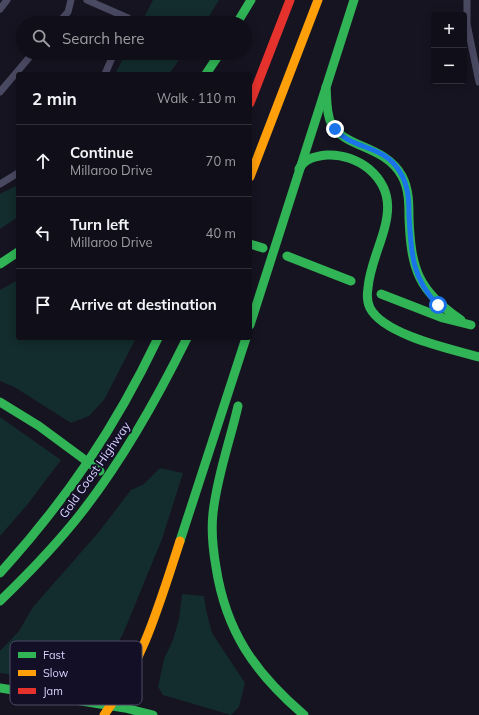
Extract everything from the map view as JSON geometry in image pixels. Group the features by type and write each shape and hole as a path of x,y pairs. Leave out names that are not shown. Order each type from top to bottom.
{"main road":[{"path":"241,16 251,0"},
{"path":"252,98 290,0"},
{"path":"252,172 318,0"},
{"path":"252,319 354,0"},
{"path":"207,72 215,60"},
{"path":"326,86 329,114 332,124 337,132 344,138 374,150 388,158 398,169 402,177 408,197 411,252 418,277 425,289 438,305 475,326"},
{"path":"299,169 308,159 321,155 335,154 352,159 363,165 376,176 385,190 389,212 385,233 368,285 368,301 370,308 376,316 396,329 415,337 479,357"},
{"path":"252,245 263,248"},
{"path":"0,264 16,253"},
{"path":"286,256 351,281"},
{"path":"381,294 443,318 475,326"},
{"name":"Gold Coast Highway","path":"0,573 45,523 90,463 128,399 157,340"},
{"name":"Gold Coast Highway","path":"0,601 55,544 108,477 126,451 154,404 186,340"},
{"path":"142,649 152,625 245,340"},
{"path":"237,364 240,379"},
{"path":"239,399 219,479 213,514 213,543 220,596 234,631 254,664 277,691 304,715"},
{"path":"0,402 72,449 108,477"},
{"path":"0,688 10,690"},
{"path":"106,705 153,715"},
{"path":"104,715 111,705"}],"lane":[{"path":"0,9 7,0"},
{"path":"64,16 68,12 71,0"},
{"path":"88,0 124,16"},
{"path":"467,0 467,24 479,82"},
{"path":"17,72 27,60"},
{"path":"106,72 111,60"},
{"path":"0,92 16,73"},
{"path":"0,184 16,175"}],"green space":[{"path":"153,0 219,0 209,16 145,16"},
{"path":"122,60 179,60 170,72 116,72"},
{"path":"16,186 16,218 0,229 0,194"},
{"path":"16,281 16,340 135,340 104,400 89,416 71,423 16,388 0,381 0,290"},
{"path":"0,417 61,460 27,505 0,536"},
{"path":"160,468 183,473 162,539 119,641 10,641 10,675 0,673 0,651 19,631 33,607 98,533 131,490 144,484"},
{"path":"182,594 204,596 212,633 245,683 239,707 231,715 163,695 158,687 164,659 173,640 179,619"}],"traffic: fast":[{"path":"241,16 251,0"},
{"path":"252,319 354,0"},
{"path":"207,72 215,60"},
{"path":"326,87 328,115 331,123 337,131 345,138 385,158 402,176 408,197 410,236 415,265 426,288 435,299 461,320"},
{"path":"299,169 304,162 311,158 323,155 350,158 369,169 381,182 387,197 385,226 368,288 367,295 370,308 378,318 389,326 403,333 419,340 479,357"},
{"path":"252,245 263,248"},
{"path":"0,264 16,253"},
{"path":"287,256 351,281"},
{"path":"381,294 443,318 471,325"},
{"path":"0,573 47,518 88,462 125,402 157,340"},
{"path":"0,601 53,547 82,512 112,471 139,428 186,340"},
{"path":"180,541 245,340"},
{"path":"0,402 39,426 100,471"},
{"path":"238,406 221,472 213,513 213,547 216,567 227,612 245,650 271,683 304,715"},
{"path":"0,688 10,690"},
{"path":"106,705 153,715"}],"traffic: slow":[{"path":"252,172 318,0"},
{"path":"142,648 180,541"},
{"path":"104,715 111,705"}],"traffic: jam":[{"path":"252,98 290,0"}],"route":[{"path":"335,129 344,138 379,152 388,158 394,163 401,173 408,193 411,252 414,265 418,277 425,289 438,305"}]}
